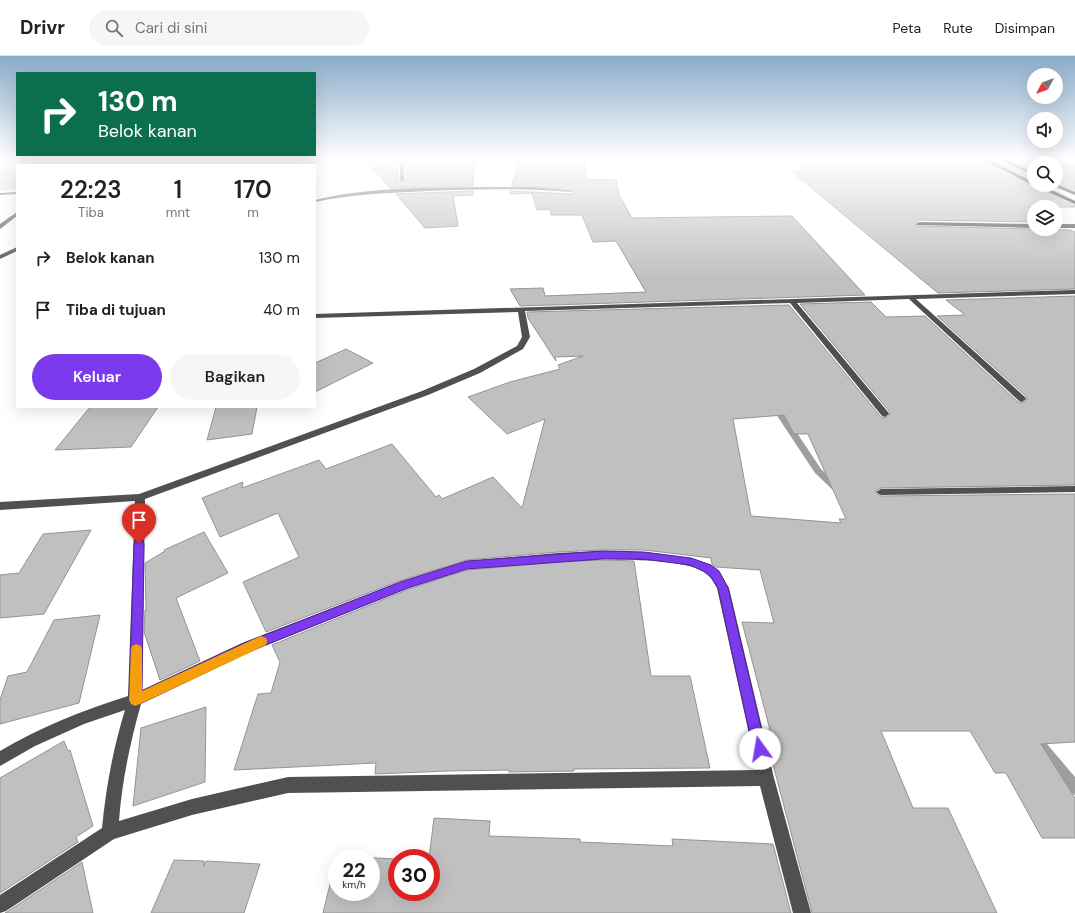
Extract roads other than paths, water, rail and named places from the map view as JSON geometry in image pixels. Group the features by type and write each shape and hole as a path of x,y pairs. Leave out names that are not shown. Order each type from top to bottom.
{"main road":[{"path":"1063,198 1075,204"}],"street":[{"path":"316,201 333,198"},
{"path":"0,227 16,215"},
{"path":"919,224 1027,226"},
{"path":"1063,226 1075,226"},
{"path":"0,257 16,249"},
{"path":"316,316 1075,292"},
{"path":"911,298 1022,398"},
{"path":"793,302 885,414"},
{"path":"0,506 140,497 425,393 477,371 520,347 526,337 521,310"},
{"path":"881,492 1075,489"},
{"path":"110,832 113,794 122,744 135,700 140,497"},
{"path":"0,759 30,741 80,718 135,700 254,644 404,585 467,565 558,557 644,556 691,562 707,568 715,574 723,588 766,778 802,913"},
{"path":"0,905 110,832 192,807 288,785 766,778"}],"waterway":[{"path":"774,405 818,471 838,490"},
{"path":"1042,749 1075,788"}]}
